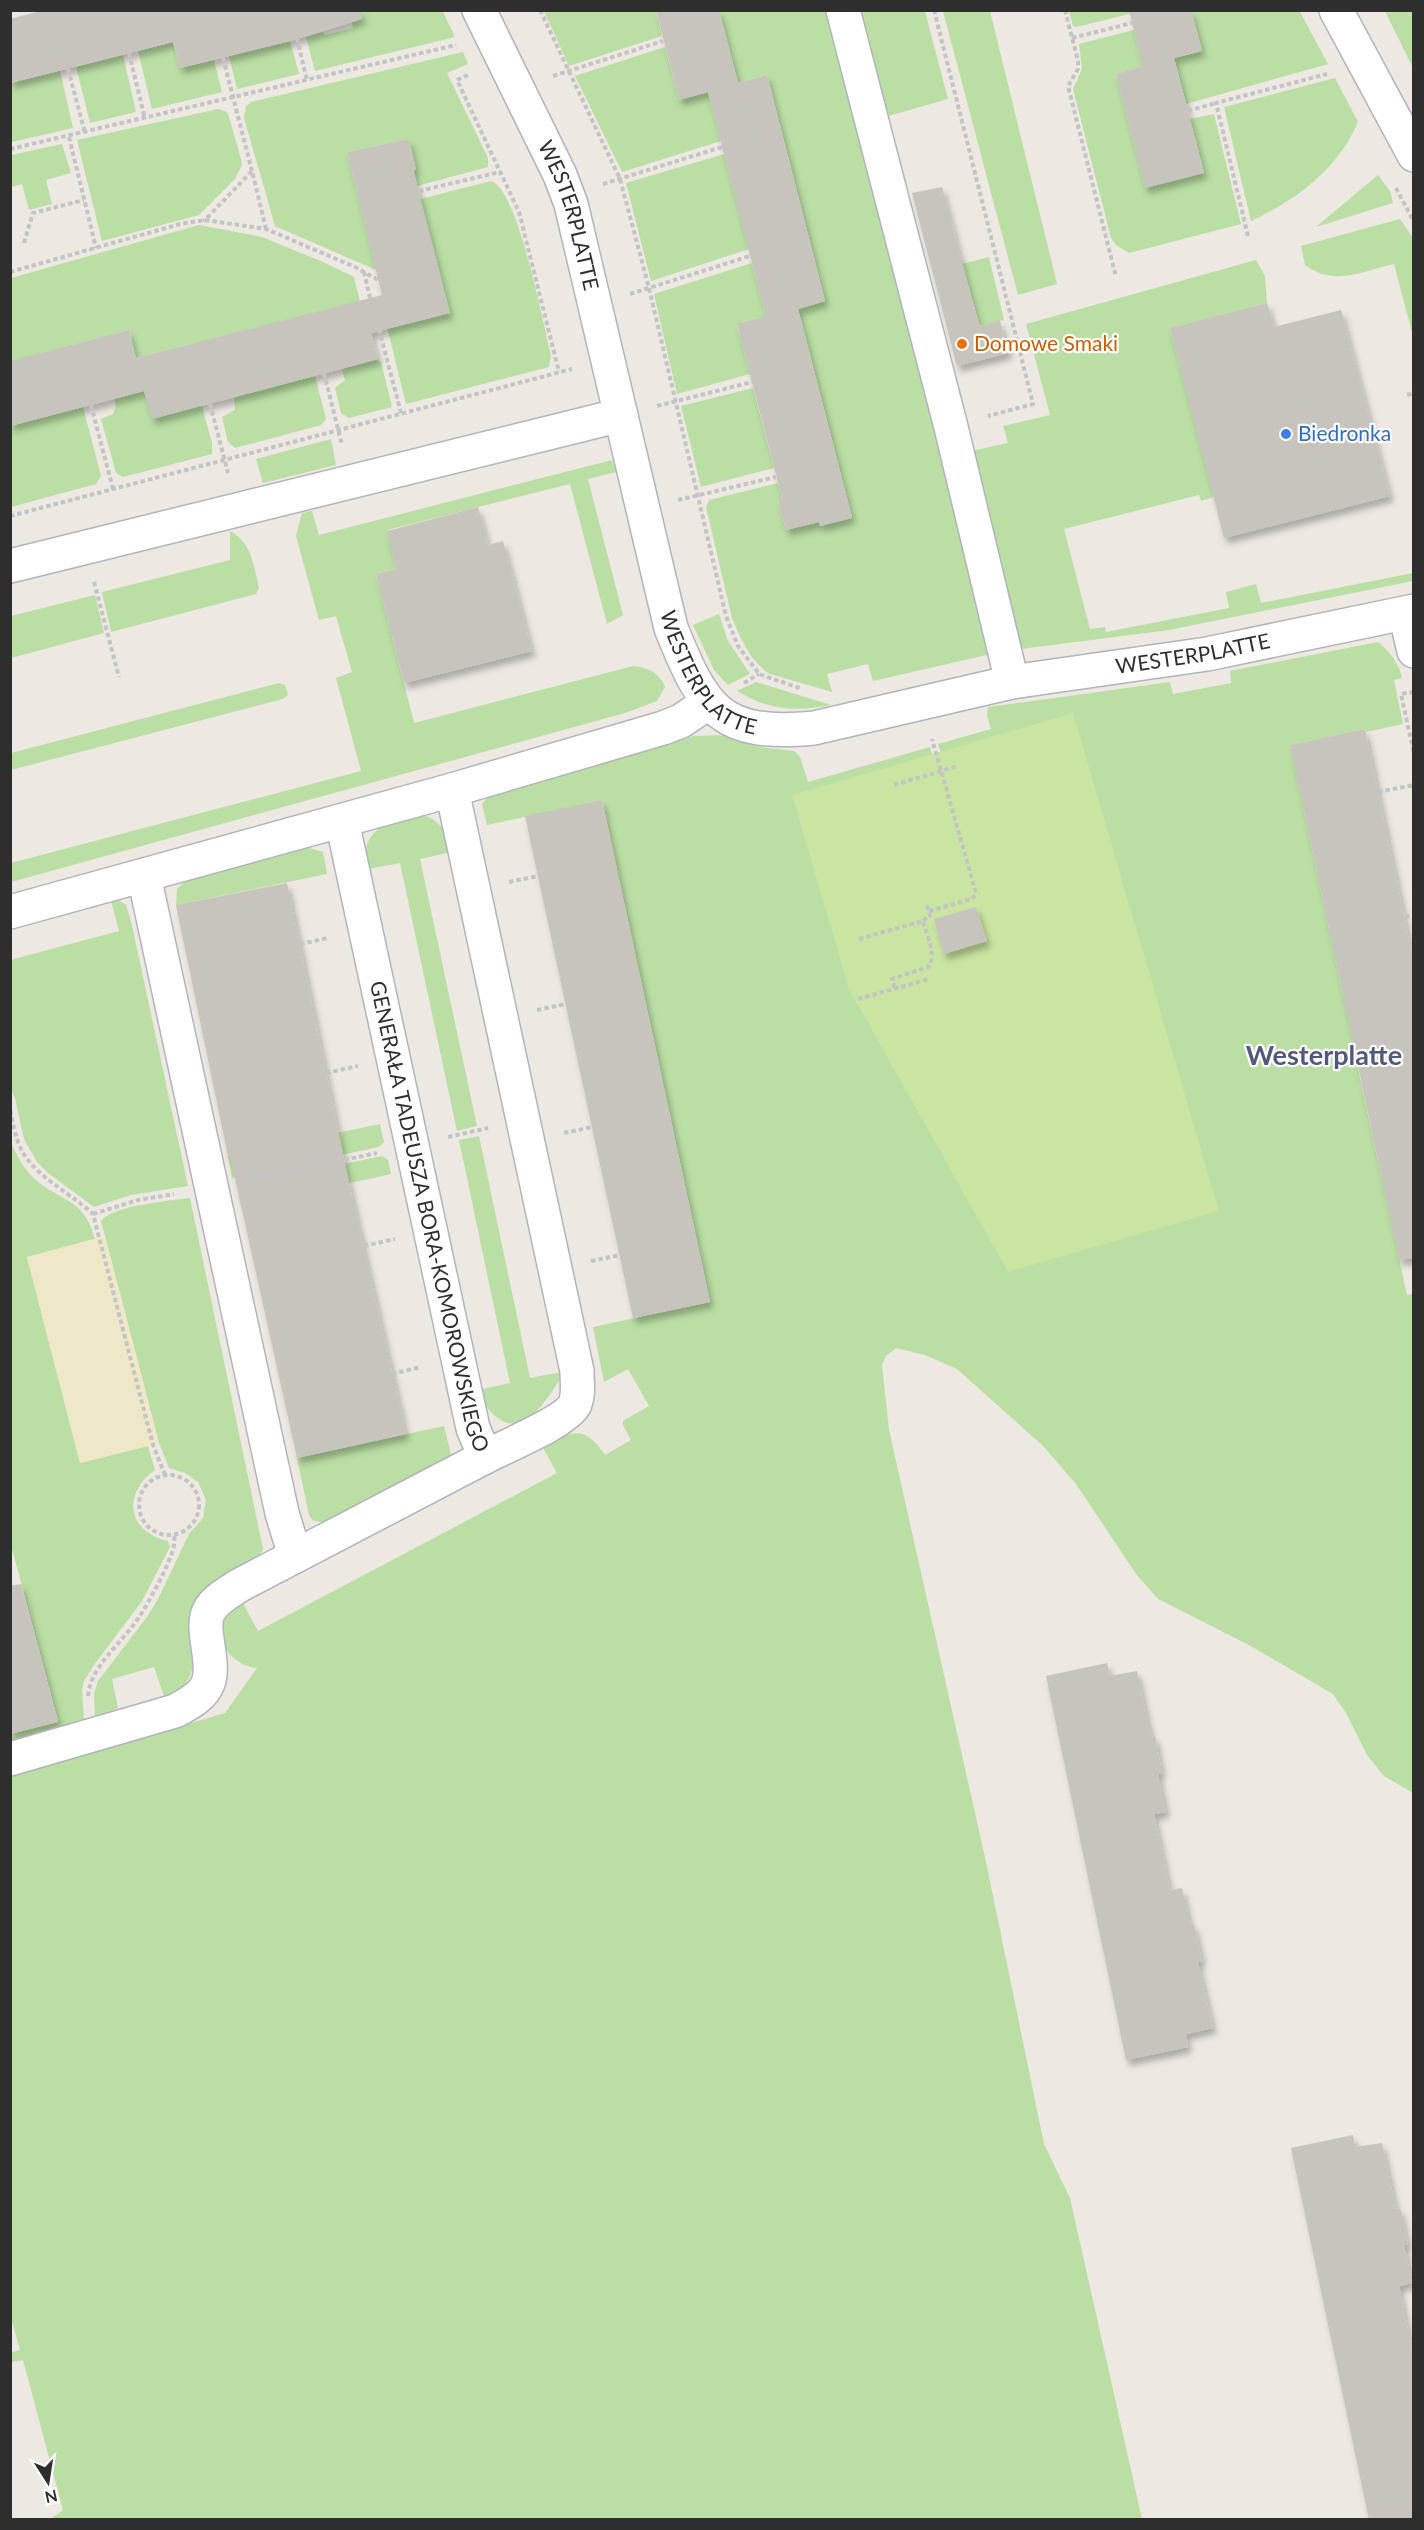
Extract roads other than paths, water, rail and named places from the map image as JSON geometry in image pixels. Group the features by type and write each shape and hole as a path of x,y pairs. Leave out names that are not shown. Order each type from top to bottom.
{"street":[{"path":"843,10 951,427 1012,682"},
{"path":"1336,10 1413,155"},
{"name":"WESTERPLATTE","path":"486,23 568,195 671,628 691,675 718,713 734,721 762,729 814,728 1012,682 1207,654 1409,612"},
{"path":"10,566 237,508 621,415"},
{"path":"1409,612 1413,651"},
{"path":"10,912 342,821 663,728 681,721 709,702"},
{"name":"GENERAŁA TADEUSZA BORA-KOMOROWSKIEGO","path":"342,821 473,1428 485,1457 560,1419 574,1406 578,1389 577,1371 452,790"},
{"path":"144,876 282,1513 295,1556"},
{"path":"10,1759 175,1711 192,1702 210,1680 212,1669 206,1629 207,1615 218,1599 240,1585 485,1457"}],"place":[{"name":"Domowe Smaki","path":"962,344"},
{"name":"Biedronka","path":"1286,434"}],"district":[{"name":"Westerplatte","path":"1324,1056"}]}
